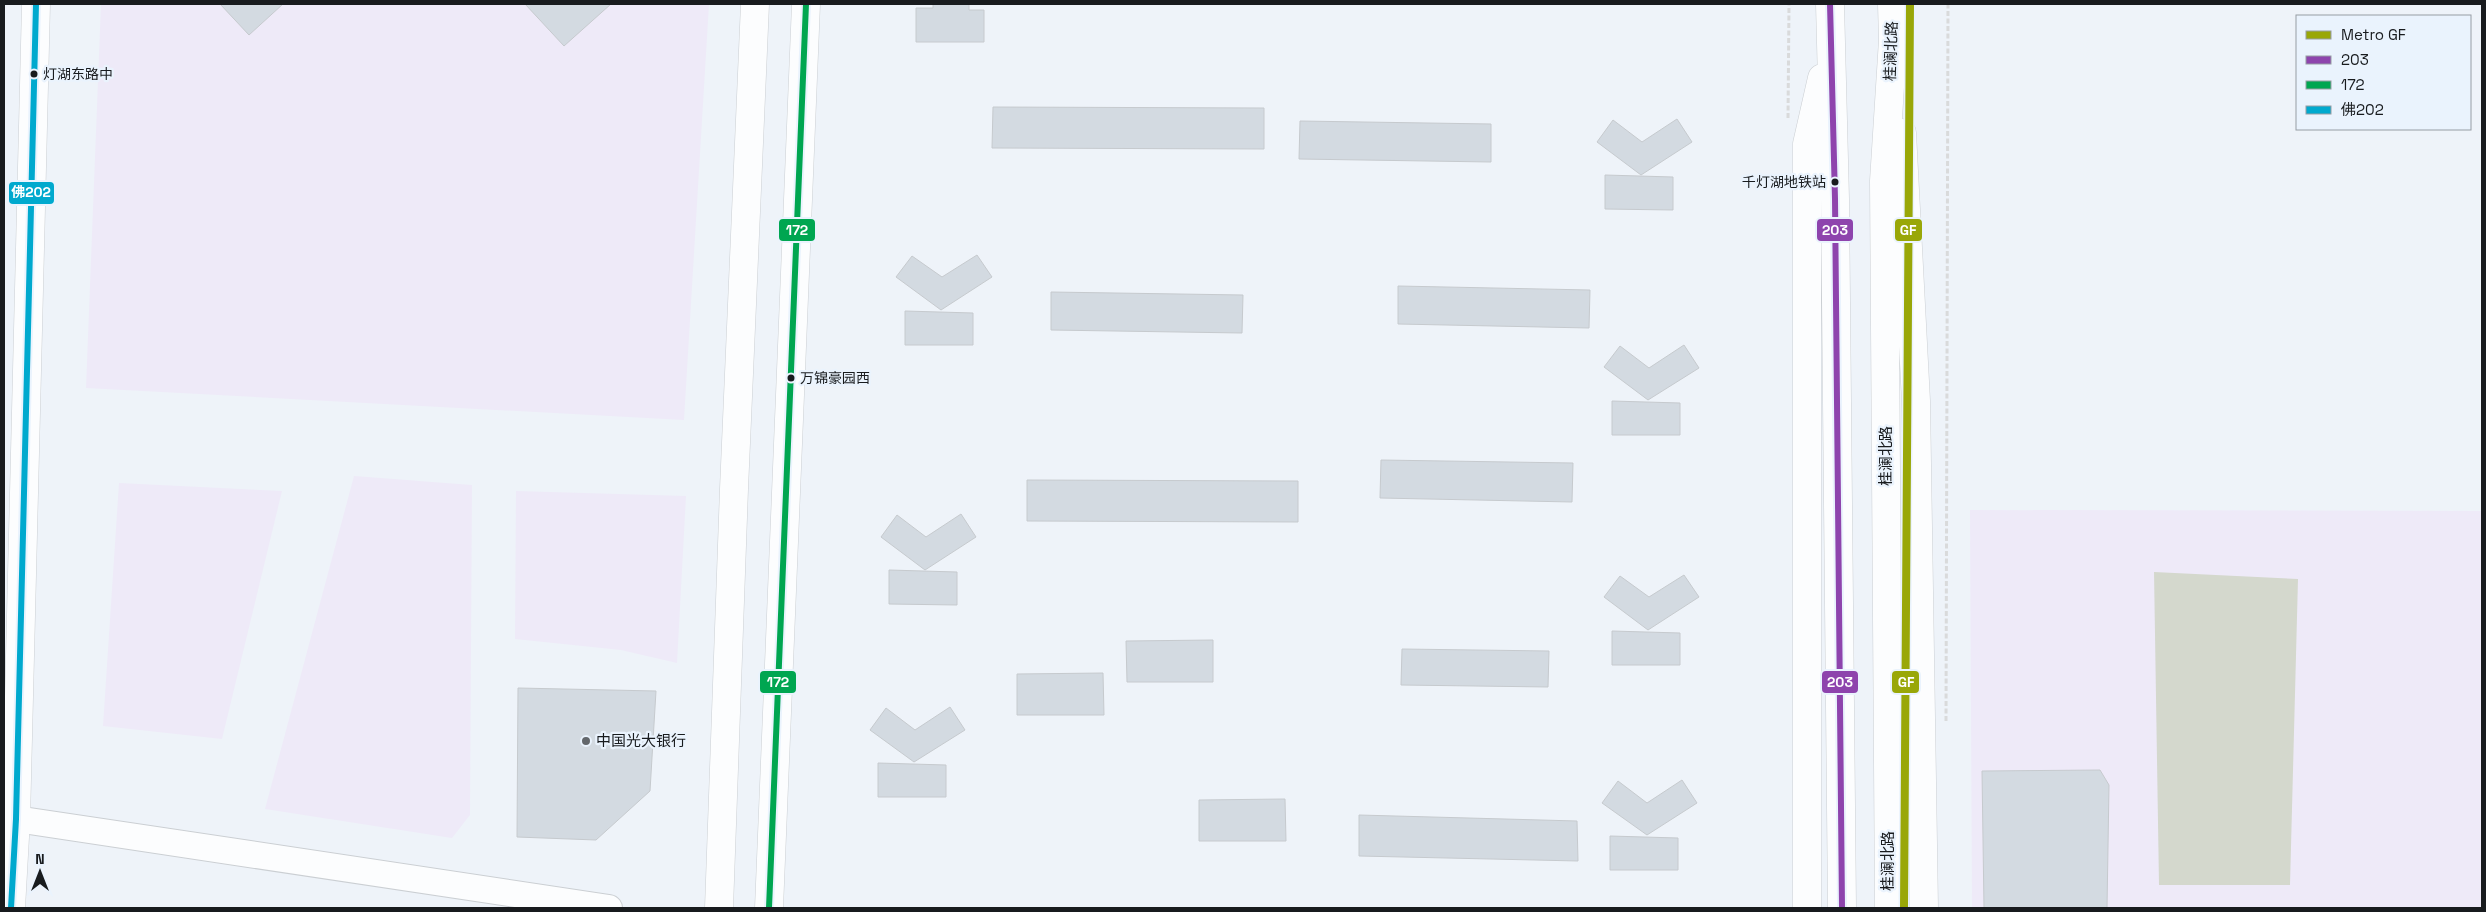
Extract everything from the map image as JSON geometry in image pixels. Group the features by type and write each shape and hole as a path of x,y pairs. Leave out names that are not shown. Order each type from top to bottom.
{"main road":[{"path":"11,908 16,819 36,4"},
{"path":"719,908 755,4"},
{"path":"769,908 806,4"},
{"path":"1830,4 1835,199 1842,908"},
{"name":"桂澜北路","path":"1889,908 1884,181 1893,40 1892,4"},
{"path":"1807,908 1807,144 1831,35"},
{"path":"1893,40 1902,127 1916,401 1924,908"}],"street":[{"path":"16,819 609,908"}],"path":[{"path":"1946,730 1948,4"}],"shaded area":[{"path":"101,4 709,4 684,420 86,388"},
{"path":"354,476 472,485 470,815 452,838 265,809"},
{"path":"119,483 282,491 222,739 103,726"},
{"path":"516,491 686,496 677,663 621,650 515,639"},
{"path":"1970,510 2482,511 2482,908 1972,908"},
{"path":"2154,572 2298,579 2290,885 2159,885"}],"building":[{"path":"220,4 283,4 249,35"},
{"path":"525,4 611,4 564,46"},
{"path":"933,4 969,4 969,10 984,10 984,42 916,42 916,8 933,8"},
{"path":"993,107 1264,108 1264,149 992,148"},
{"path":"1677,119 1692,142 1641,175 1597,142 1613,120 1642,142"},
{"path":"1300,121 1491,124 1491,162 1299,159"},
{"path":"1605,175 1673,177 1673,210 1605,209"},
{"path":"977,255 992,277 941,310 896,277 912,256 942,277"},
{"path":"1398,286 1590,290 1589,328 1398,324"},
{"path":"1051,292 1243,295 1242,333 1051,330"},
{"path":"905,311 973,313 973,345 905,345"},
{"path":"1684,345 1699,368 1648,400 1604,367 1620,346 1649,368"},
{"path":"1612,401 1680,403 1680,435 1612,435"},
{"path":"1381,460 1573,463 1572,502 1380,498"},
{"path":"1027,480 1298,481 1298,522 1027,521"},
{"path":"961,514 976,537 925,570 881,537 897,515 926,537"},
{"path":"889,570 957,572 957,605 889,604"},
{"path":"1684,575 1699,597 1648,630 1604,597 1620,576 1649,597"},
{"path":"1612,631 1680,633 1680,665 1612,665"},
{"path":"1213,640 1213,682 1127,682 1126,641"},
{"path":"1402,649 1549,651 1548,687 1401,685"},
{"path":"1103,673 1104,715 1017,715 1017,674"},
{"name":"中国光大银行","path":"518,688 656,691 650,791 596,840 517,837"},
{"path":"950,707 965,730 914,762 870,730 886,708 915,730"},
{"path":"878,763 946,765 946,797 878,797"},
{"path":"2100,770 2109,785 2107,908 1984,908 1982,771"},
{"path":"1682,780 1697,803 1647,835 1602,803 1618,781 1647,803"},
{"path":"1285,799 1286,841 1199,841 1199,800"},
{"path":"1359,815 1577,821 1578,861 1359,856"},
{"path":"1610,836 1678,838 1678,870 1610,870"}],"metro line":[{"name":"GF","path":"1904,908 1910,4"}],"transit line":[{"name":"佛202","path":"11,908 16,819 36,4"},
{"name":"172","path":"769,908 806,4"},
{"name":"203","path":"1830,4 1835,199 1842,908"}],"place":[{"name":"灯湖东路中","path":"34,74"},
{"name":"千灯湖地铁站","path":"1835,182"},
{"name":"万锦豪园西","path":"791,378"},
{"name":"中国光大银行","path":"586,741"}]}
